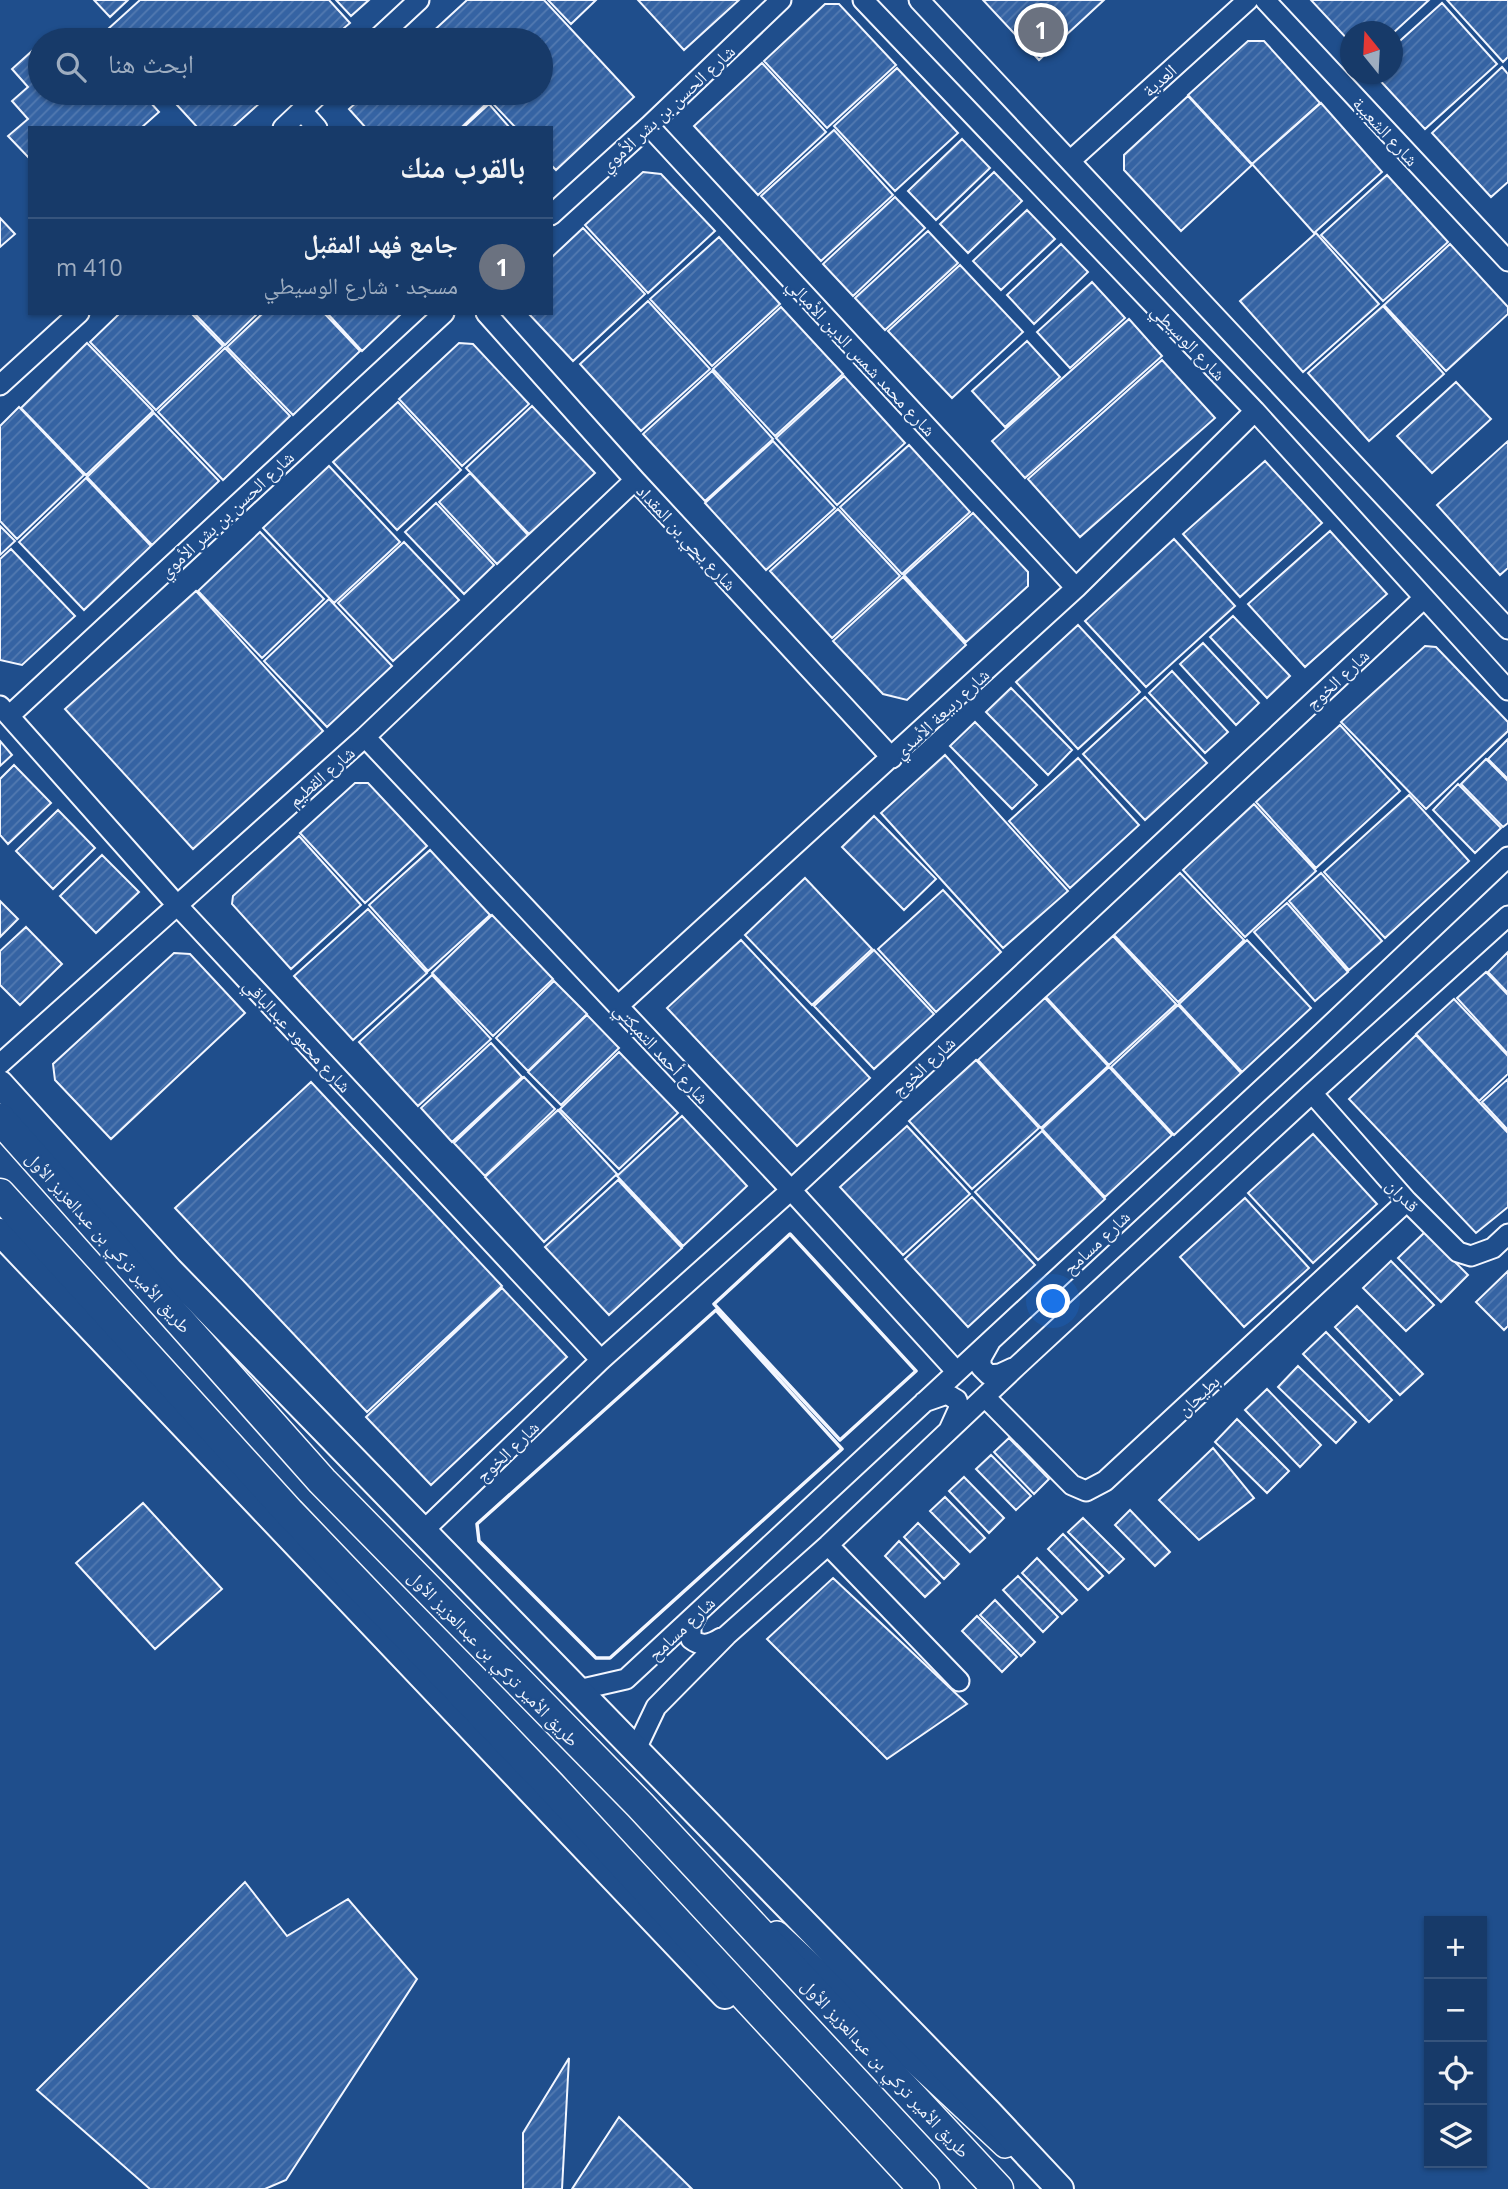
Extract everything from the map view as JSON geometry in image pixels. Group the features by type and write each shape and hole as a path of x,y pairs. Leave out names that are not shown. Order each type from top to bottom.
{"main road":[{"path":"0,1084 169,1270 1060,2189"},
{"name":"طريق الأمير تركي بن عبدالعزيز الأول","path":"0,1119 322,1481 640,1805 998,2189"},
{"path":"0,1194 289,1512 550,1785 924,2189"},
{"path":"0,1232 909,2189"},
{"path":"169,1270 186,1328"}],"street":[{"path":"389,28 419,0"},
{"name":"شارع الحسن بن بشر الأموي","path":"553,213 781,0"},
{"name":"شارع الوسيطي","path":"863,0 1255,411 1508,690"},
{"name":"شارع الوسيطي","path":"919,0 1508,629"},
{"name":"العدية","path":"1070,161 1248,0"},
{"name":"شارع الشعيبة","path":"1265,0 1508,261"},
{"path":"285,126 308,105"},
{"path":"302,111 315,126"},
{"name":"شارع محمد شمس الدين الأمبالي","path":"649,126 1076,588"},
{"path":"0,385 77,315"},
{"name":"شارع الحسن بن بشر الأموي","path":"4,711 442,315"},
{"name":"شارع يحي بن المقداد","path":"488,315 635,480 892,758"},
{"name":"شارع ربيعة الأسدي","path":"618,1006 1076,588 1255,411"},
{"name":"شارع القطيم","path":"0,1064 365,737 635,480"},
{"name":"شارع الخوج","path":"422,1532 601,1360 791,1189 1423,599"},
{"name":"شارع محمود عبدالباقي","path":"4,711 176,904 601,1360"},
{"name":"شارع أحمد التمبكتي","path":"365,737 791,1189 956,1371"},
{"name":"شارع مسامح","path":"578,1690 626,1679 1508,857"},
{"name":"شارع مسامح","path":"635,1751 656,1707 727,1635 828,1545 1312,1093 1508,916"},
{"name":"قدران","path":"1312,1093 1407,1200 1458,1252 1471,1256 1493,1248 1508,1234"},
{"name":"بطيحان","path":"986,1398 1072,1485 1086,1492 1105,1482 1407,1200"},
{"path":"995,1336 981,1358 981,1367 989,1375 1000,1374 1017,1366"},
{"path":"920,1405 947,1394 957,1400 959,1408 947,1434"},
{"path":"828,1545 959,1681"},
{"path":"698,1612 691,1626 691,1639 698,1644 712,1644 727,1635"},
{"path":"640,1805 1051,2189"}],"building":[{"path":"94,0 128,0 110,17"},
{"path":"140,0 329,0 350,23 344,28 109,28"},
{"path":"336,0 369,0 351,16"},
{"path":"467,0 544,0 634,97 556,170 553,167 553,126 514,126 494,105 553,105 553,28 437,28"},
{"path":"548,0 596,0 571,24"},
{"path":"638,0 739,0 684,50"},
{"path":"983,0 1104,0 1039,60"},
{"path":"1311,0 1429,0 1403,24 1403,21 1340,21 1340,31"},
{"path":"1447,0 1508,0 1508,57 1503,62"},
{"path":"1442,3 1497,64 1425,129 1383,84 1403,84 1403,38"},
{"path":"825,4 839,4 896,65 827,128 764,61"},
{"path":"1248,41 1264,41 1320,103 1252,164 1188,95"},
{"path":"28,55 28,87 12,69"},
{"path":"762,63 826,132 758,195 694,126"},
{"path":"1502,67 1508,74 1508,182 1491,197 1432,133"},
{"path":"897,68 958,133 895,191 834,126"},
{"path":"28,87 28,105 153,105 159,112 143,126 28,126 28,157 8,136 28,119 12,101"},
{"path":"1188,96 1252,165 1181,231 1124,170 1124,155"},
{"path":"1321,103 1382,172 1314,233 1252,164"},
{"path":"177,105 258,105 234,126 196,126"},
{"path":"354,105 485,105 463,126 364,126 349,109"},
{"path":"490,105 508,126 465,126"},
{"path":"834,130 893,195 821,261 761,196"},
{"path":"962,139 990,168 936,220 908,191"},
{"path":"643,172 661,174 715,231 648,293 585,225"},
{"path":"994,172 1022,201 968,253 940,224"},
{"path":"1387,175 1448,242 1383,301 1321,235"},
{"path":"895,197 925,228 853,296 823,264"},
{"path":"1027,210 1055,239 1001,290 973,261"},
{"path":"0,218 15,234 0,247"},
{"path":"583,228 645,294 573,361 530,315 553,315 553,256"},
{"path":"928,231 958,263 885,330 855,298"},
{"path":"1316,233 1379,304 1303,372 1240,301"},
{"path":"719,237 780,304 712,366 650,299"},
{"path":"1061,244 1088,272 1034,324 1007,295"},
{"path":"1450,244 1508,307 1508,314 1446,371 1384,305"},
{"path":"960,265 1023,332 952,398 888,331"},
{"path":"1092,282 1125,318 1070,368 1037,332"},
{"path":"648,301 710,369 641,431 580,364"},
{"path":"1383,306 1444,374 1369,441 1308,373"},
{"path":"781,307 843,374 775,436 713,369"},
{"path":"118,315 193,315 223,346 156,410 90,342"},
{"path":"196,315 256,315 225,345"},
{"path":"261,315 326,315 360,351 293,415 227,347"},
{"path":"329,315 400,315 362,351"},
{"path":"1129,319 1162,356 1025,478 992,441"},
{"path":"1027,341 1060,377 1005,427 972,391"},
{"path":"87,343 153,411 86,475 21,408"},
{"path":"459,343 473,344 529,404 462,466 399,399"},
{"path":"225,348 290,416 223,480 158,412"},
{"path":"1162,360 1215,418 1080,537 1028,479"},
{"path":"712,371 773,439 705,501 643,434"},
{"path":"844,376 905,443 837,505 776,438"},
{"path":"1456,382 1491,419 1432,473 1397,436"},
{"path":"398,402 461,470 397,530 333,462"},
{"path":"532,406 595,473 529,534 466,468"},
{"path":"19,407 84,475 17,539 0,521 0,426"},
{"path":"154,413 219,481 152,545 87,477"},
{"path":"773,441 835,508 766,570 705,503"},
{"path":"1508,441 1508,568 1500,575 1437,505"},
{"path":"909,445 970,512 902,574 840,507"},
{"path":"1265,461 1322,523 1240,597 1183,534"},
{"path":"329,466 400,542 334,603 263,528"},
{"path":"470,473 528,535 497,564 439,502"},
{"path":"86,478 151,546 84,610 19,542"},
{"path":"436,503 494,565 464,594 405,532"},
{"path":"838,509 900,576 832,638 770,571"},
{"path":"973,513 1028,572 1028,586 966,642 904,575"},
{"path":"0,526 15,541 0,555"},
{"path":"1330,531 1387,594 1305,667 1248,604"},
{"path":"260,532 324,599 262,658 198,591"},
{"path":"1174,539 1235,606 1146,687 1085,621"},
{"path":"404,542 459,600 393,661 338,603"},
{"path":"11,549 75,616 22,665 0,660 0,559"},
{"path":"903,577 966,645 907,700 883,694 833,641"},
{"path":"196,591 323,731 193,849 65,709"},
{"path":"329,599 392,666 327,727 264,661"},
{"path":"1233,616 1290,676 1267,698 1210,637"},
{"path":"1078,625 1140,692 1078,749 1016,682"},
{"path":"1203,643 1259,703 1236,725 1180,664"},
{"path":"1425,646 1436,647 1508,722 1508,731 1426,809 1341,722"},
{"path":"1172,671 1228,732 1205,753 1149,693"},
{"path":"1011,688 1072,750 1048,775 986,712"},
{"path":"1145,697 1207,763 1145,820 1083,754"},
{"path":"975,722 1037,785 1012,809 950,746"},
{"path":"1340,725 1400,791 1316,868 1256,802"},
{"path":"1508,739 1508,779 1488,759"},
{"path":"0,741 12,755 0,766"},
{"path":"945,755 1068,891 1003,948 881,813"},
{"path":"1078,758 1139,825 1070,888 1009,821"},
{"path":"1486,759 1508,781 1508,823 1503,827 1461,784"},
{"path":"14,765 51,803 8,844 0,835 0,779"},
{"path":"355,783 368,783 427,846 365,903 300,833"},
{"path":"1458,784 1501,828 1475,853 1433,810"},
{"path":"1409,795 1469,861 1385,938 1324,872"},
{"path":"1254,804 1316,871 1245,937 1183,870"},
{"path":"58,810 95,848 53,889 16,851"},
{"path":"874,816 936,879 904,910 842,847"},
{"path":"299,836 361,905 291,969 232,904 233,896"},
{"path":"430,850 490,915 428,971 369,905"},
{"path":"102,855 139,892 96,933 60,896"},
{"path":"1180,873 1244,940 1178,1002 1114,935"},
{"path":"1321,873 1382,941 1349,970 1289,901"},
{"path":"805,878 872,949 812,1005 745,935"},
{"path":"943,890 1001,952 936,1012 878,949"},
{"path":"0,901 18,919 0,937"},
{"path":"1287,903 1348,972 1315,1001 1254,932"},
{"path":"368,909 427,973 353,1040 294,976"},
{"path":"492,915 553,979 493,1036 432,973"},
{"path":"26,927 62,964 20,1005 0,985 0,951"},
{"path":"1113,936 1176,1004 1109,1065 1046,997"},
{"path":"741,940 870,1078 797,1146 667,1008"},
{"path":"1247,940 1311,1008 1242,1072 1179,1004"},
{"path":"874,950 934,1014 874,1069 814,1006"},
{"path":"1508,952 1508,993 1488,972"},
{"path":"174,953 190,954 245,1013 111,1139 55,1080 53,1064"},
{"path":"1486,972 1508,995 1508,1054 1457,998"},
{"path":"432,975 491,1039 418,1106 359,1042"},
{"path":"554,981 587,1014 528,1071 496,1038"},
{"path":"1045,998 1108,1066 1041,1128 978,1060"},
{"path":"1454,999 1508,1056 1508,1074 1479,1101 1416,1034"},
{"path":"1178,1005 1241,1073 1174,1135 1111,1067"},
{"path":"587,1015 619,1048 561,1105 528,1072"},
{"path":"1416,1035 1508,1133 1508,1207 1476,1233 1349,1099"},
{"path":"491,1043 522,1077 452,1142 421,1108"},
{"path":"619,1052 678,1113 619,1169 560,1109"},
{"path":"976,1060 1039,1128 972,1189 909,1121"},
{"path":"1109,1067 1172,1135 1105,1197 1042,1129"},
{"path":"524,1077 555,1109 485,1176 454,1143"},
{"path":"1508,1079 1508,1130 1482,1102"},
{"path":"311,1082 502,1286 367,1412 175,1208"},
{"path":"558,1110 617,1174 544,1242 485,1177"},
{"path":"682,1116 747,1186 683,1246 617,1176"},
{"path":"907,1126 970,1194 903,1255 840,1187"},
{"path":"1042,1131 1105,1199 1038,1260 975,1192"},
{"path":"1313,1134 1377,1204 1313,1263 1248,1193"},
{"path":"618,1180 682,1248 609,1315 545,1247"},
{"path":"972,1197 1035,1265 968,1327 905,1259"},
{"path":"1245,1198 1309,1268 1244,1327 1180,1257"},
{"path":"1425,1232 1468,1275 1441,1302 1398,1258"},
{"path":"1391,1261 1434,1305 1406,1331 1363,1288"},
{"path":"1508,1271 1508,1326 1504,1330 1476,1302"},
{"path":"502,1288 567,1357 431,1485 366,1417"},
{"path":"1357,1306 1423,1374 1400,1395 1335,1327"},
{"path":"1326,1332 1392,1400 1369,1422 1303,1354"},
{"path":"1298,1366 1356,1422 1336,1443 1278,1387"},
{"path":"1267,1389 1321,1445 1300,1467 1245,1410"},
{"path":"1237,1419 1289,1471 1267,1493 1215,1442"},
{"path":"1009,1438 1049,1479 1034,1494 994,1452"},
{"path":"1213,1448 1254,1498 1199,1540 1159,1500"},
{"path":"991,1455 1031,1496 1016,1510 976,1469"},
{"path":"964,1477 1004,1518 989,1533 949,1491"},
{"path":"945,1497 985,1538 970,1552 930,1511"},
{"path":"143,1503 222,1589 155,1649 76,1563"},
{"path":"1130,1510 1170,1552 1155,1566 1115,1525"},
{"path":"1083,1518 1124,1559 1109,1573 1068,1532"},
{"path":"918,1523 959,1564 944,1579 904,1537"},
{"path":"1063,1534 1103,1576 1088,1590 1048,1549"},
{"path":"899,1541 940,1583 925,1597 885,1556"},
{"path":"1037,1558 1077,1600 1062,1614 1022,1573"},
{"path":"1018,1576 1058,1617 1043,1632 1003,1590"},
{"path":"833,1578 967,1704 887,1759 767,1639"},
{"path":"995,1600 1035,1642 1021,1656 980,1615"},
{"path":"977,1616 1017,1657 1002,1672 962,1631"},
{"path":"245,1882 287,1936 348,1899 417,1979 286,2180 265,2189 150,2189 37,2090"},
{"path":"569,2058 562,2189 523,2189 523,2133"},
{"path":"619,2117 692,2189 572,2189"}],"wall":[{"path":"790,1234 916,1371 840,1440 714,1304 790,1234"},
{"path":"716,1310 842,1449 610,1658 596,1658 479,1541 477,1524 716,1310"}],"place":[{"name":"جامع فهد المقبل","path":"1041,30"}]}
